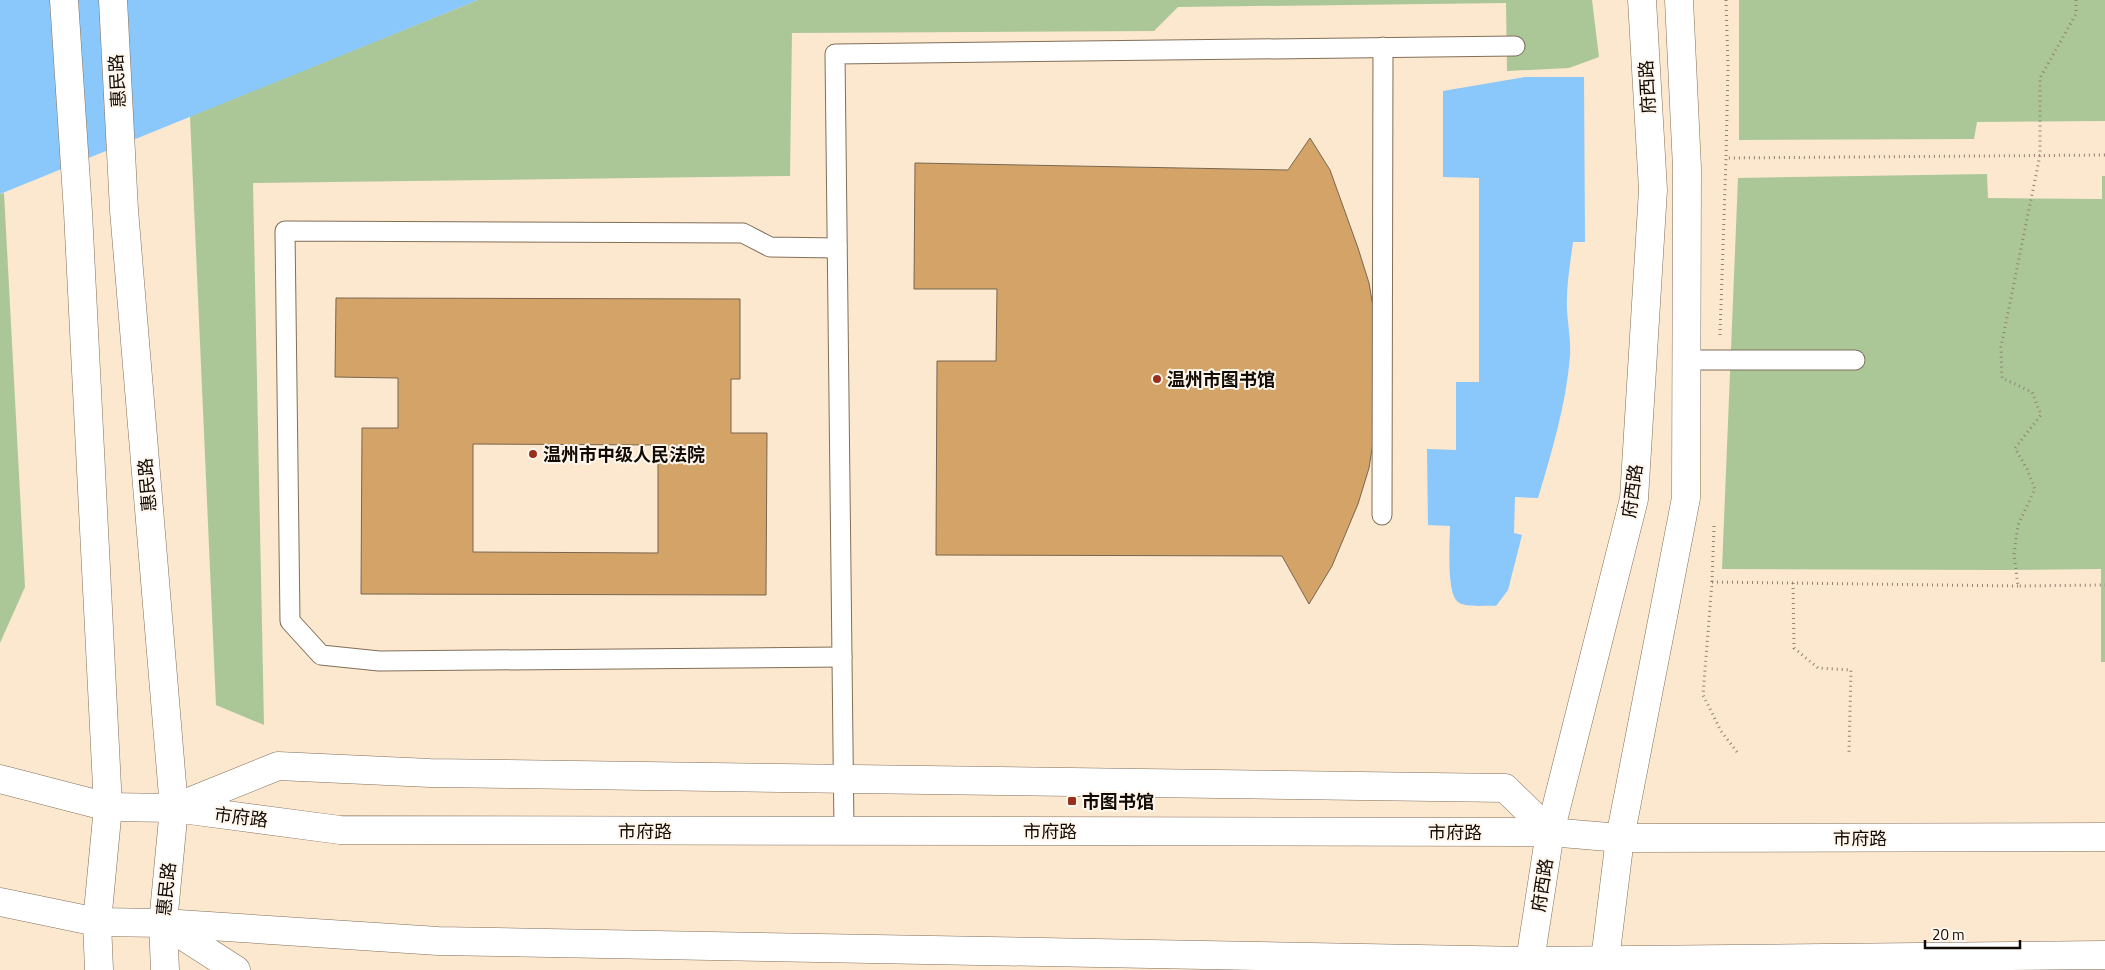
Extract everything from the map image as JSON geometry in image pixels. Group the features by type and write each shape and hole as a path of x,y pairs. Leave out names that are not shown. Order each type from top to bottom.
{"main road":[{"path":"64,0 78,212 108,807 97,922 99,970"},
{"name":"惠民路","path":"113,0 124,210 174,808 163,923 165,970"},
{"name":"府西路","path":"1527,966 1550,832 1634,499 1652,190 1642,0"},
{"name":"府西路","path":"1603,965 1620,838 1686,498 1687,168 1679,0"},
{"path":"174,808 278,766 430,773 1506,788 1550,832"},
{"name":"市府路","path":"0,779 108,807 174,808 340,830 1550,832 1620,838 2105,837"},
{"path":"0,902 97,922 163,923 438,941 1527,966 2105,955"},
{"path":"163,923 236,970"}],"lane":[{"path":"844,831 835,54 1515,46"},
{"path":"1382,515 1383,47"},
{"path":"837,248 770,247 743,233 285,231 285,334 290,621 321,655 378,661 842,657"},
{"path":"1687,360 1855,360"}],"path":[{"path":"1719,360 1728,66 1726,0"},
{"path":"2018,586 2014,554 2018,525 2034,489 2027,469 2014,448 2042,415 2032,392 2002,378 2002,347 2040,155 2040,78 2076,14 2076,0"},
{"path":"1726,158 2105,155"},
{"path":"1714,524 1712,582 1703,695 1721,731 1737,752"},
{"path":"1712,582 2018,586 2105,585"},
{"path":"1793,583 1794,648 1818,668 1851,670 1849,752"}],"green space":[{"path":"478,0 1592,0 1599,57 1569,68 1507,71 1506,3 1178,7 1154,31 792,33 790,176 253,183 264,725 216,705 190,116"},
{"path":"1739,0 2105,0 2105,121 1977,122 1974,139 1739,140"},
{"path":"1987,174 1988,198 2102,199 2102,176 2105,176 2105,662 2101,662 2101,569 1722,569 1738,178"},
{"path":"4,193 25,587 0,643 0,194"}],"water":[{"path":"0,0 478,0 0,194"},
{"path":"1525,77 1584,77 1585,242 1573,242 1567,293 1570,339 1568,374 1558,428 1538,498 1515,497 1514,533 1522,535 1508,590 1496,606 1471,606 1458,602 1454,597 1450,578 1450,526 1428,525 1427,449 1456,450 1456,382 1479,382 1479,178 1443,177 1443,91"}],"building":[{"name":"温州市图书馆","path":"1310,138 1330,170 1369,283 1375,319 1375,430 1369,468 1358,504 1332,566 1309,604 1282,556 936,555 937,361 996,361 997,289 914,289 915,163 1288,170"},
{"path":"336,298 740,299 740,379 731,379 731,433 767,433 766,595 361,594 362,428 398,428 398,378 335,377","holes":["473,444 658,445 658,553 473,552"]}],"place":[{"name":"温州市图书馆","path":"1157,379"},
{"name":"温州市中级人民法院","path":"533,454"},
{"name":"市图书馆","path":"1072,801"}]}
